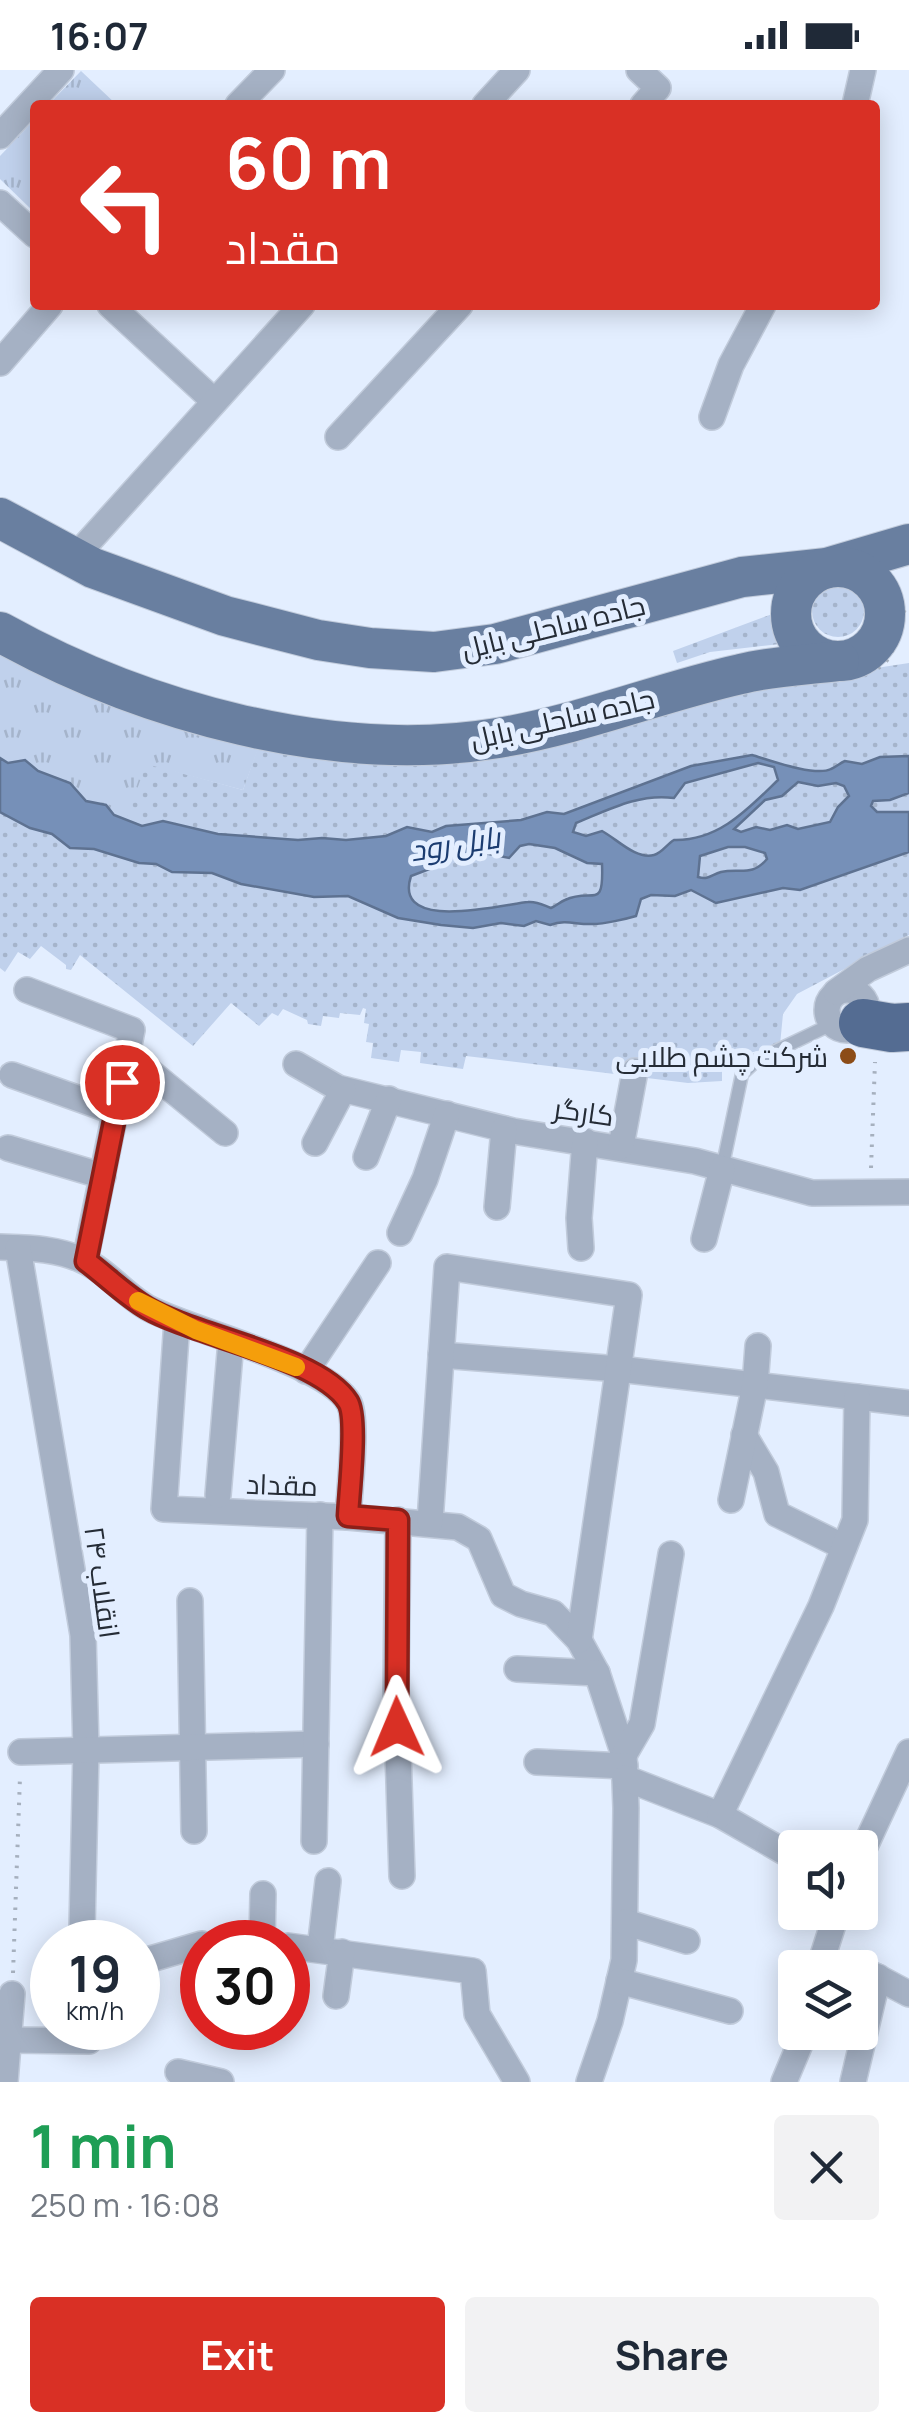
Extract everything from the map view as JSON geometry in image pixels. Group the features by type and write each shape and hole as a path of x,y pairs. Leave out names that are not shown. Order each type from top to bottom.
{"main road":[{"name":"جاده ساحلی بایل","path":"0,518 126,581 267,628 370,648 434,652 495,644 752,575 826,568"},
{"path":"826,568 843,567 863,574 878,590 886,632 829,660 808,651 795,634 791,612 797,590 812,574 826,568 909,544"},
{"name":"جاده ساحلی بابل","path":"0,632 82,671 233,722 287,734 384,747 500,738 886,632"}],"street":[{"path":"33,100 61,70"},
{"path":"243,100 272,70"},
{"path":"489,100 516,70"},
{"path":"856,100 863,70"},
{"path":"0,136 30,104"},
{"path":"0,203 30,230"},
{"path":"0,362 46,310"},
{"path":"115,310 214,402"},
{"path":"74,558 297,310"},
{"path":"338,437 455,310"},
{"path":"712,417 731,365 760,310"},
{"path":"864,1018 868,969 909,950"},
{"path":"864,1018 882,979 909,950"},
{"path":"27,990 130,1041 225,1132"},
{"path":"86,1261 130,1041"},
{"name":"کارگر","path":"296,1064 343,1090 504,1129 620,1146 812,1193 909,1192"},
{"path":"620,1146 635,1071"},
{"path":"12,1075 116,1112"},
{"path":"315,1143 343,1090"},
{"path":"366,1157 389,1099"},
{"path":"400,1233 447,1114"},
{"path":"497,1207 504,1129"},
{"path":"582,1248 578,1218 585,1141"},
{"path":"8,1148 103,1176"},
{"path":"704,1239 722,1168"},
{"path":"9,1248 50,1249 86,1261 146,1307 306,1370 332,1386 349,1404 352,1432 348,1516"},
{"name":"انقلاب ۲۴","path":"9,1248 83,1634 86,1750 82,1920"},
{"path":"306,1370 378,1264"},
{"path":"430,1522 447,1268 630,1295 579,1640"},
{"name":"مقداد","path":"177,1321 164,1509 348,1516 458,1527 479,1540 503,1594 553,1613 579,1640 597,1673 625,1766"},
{"path":"218,1494 231,1341"},
{"path":"731,1500 755,1385 758,1346"},
{"path":"441,1355 619,1369 909,1403"},
{"path":"720,1815 821,1606 854,1520 857,1397"},
{"path":"744,1435 766,1472 776,1514 844,1547"},
{"path":"314,1841 320,1516"},
{"path":"398,1520 396,1689 402,1876"},
{"path":"589,2082 610,2021 624,1960 625,1766 642,1724 670,1554"},
{"path":"190,1601 194,1831"},
{"path":"518,1669 597,1673"},
{"path":"21,1752 316,1744"},
{"path":"537,1762 625,1766 778,1848"},
{"path":"874,1830 906,1766"},
{"path":"328,1881 336,1996"},
{"path":"262,1920 263,1894"},
{"path":"625,1922 687,1941"},
{"path":"310,1948 473,1970 478,2014 517,2082"},
{"path":"878,1977 909,1994"},
{"path":"619,1981 730,2011"},
{"path":"6,2082 12,1994"},
{"path":"10,2040 30,2040"},
{"path":"784,2082 798,2050"},
{"path":"853,2082 857,2050"},
{"path":"178,2072 217,2081"}],"lane":[{"path":"722,1168 742,1074 757,1060 864,1018"}],"path":[{"path":"864,1018 870,1192"},
{"path":"12,1994 21,1752"}],"green space":[{"path":"81,71 112,100 53,100"},
{"path":"30,124 30,208 0,179 0,156"},
{"path":"838,585 857,592 864,611 857,630 838,637 819,630 812,611 819,592"},
{"path":"775,613 780,644 710,652 677,663 673,651"},
{"path":"0,632 265,730 243,790 146,764 123,829 0,788"},
{"path":"909,663 909,935 797,994 783,1014 780,1045 722,1060 722,1081 688,1083 466,1056 463,1069 420,1063 421,1052 401,1050 399,1062 371,1058 373,1043 366,1042 369,1024 364,1023 363,1008 360,1015 323,1016 321,1026 308,1024 283,1009 278,1016 272,1013 259,1026 231,1003 193,1046 80,955 71,970 66,969 41,946 30,959 18,952 5,972 0,968 0,788 146,763 243,790 263,733 363,746"}],"water":[{"name":"بابل رود","path":"752,755 792,767 824,771 845,761 862,764 880,757 909,756 909,793 873,801 871,806 877,812 909,812 909,852 800,890 783,888 716,903 691,890 675,896 651,895 641,899 636,916 609,922 550,925 536,921 524,926 501,923 473,928 398,918 348,896 314,897 241,884 212,873 172,872 156,864 139,863 94,849 70,848 52,834 30,828 0,812 0,758 8,763 25,760 38,771 70,783 86,801 106,805 114,815 142,826 163,821 218,834 298,840 386,836 407,827 432,832 446,826 521,820 547,812 564,814 691,766","holes":["758,763 774,767 778,780 719,829 674,840 654,855 634,852 602,831 586,836 573,832 576,823 624,804 648,798 674,798 685,783","798,782 818,786 836,783 844,786 849,796 830,822 798,829 787,825 770,830 734,829 765,800 782,796","520,846 555,848 587,863 602,864 599,893 575,897 551,908 531,902 453,912 418,905 410,894 411,876 453,856 484,853 509,858","728,847 745,847 765,853 767,859 751,870 702,878 698,877 700,856"]}],"slow traffic":[{"path":"138,1301 196,1330 296,1367"}],"place":[{"name":"شرکت چشم طلایی","path":"848,1056"}],"route":[{"path":"122,1082 86,1261 146,1307 196,1330 306,1370 332,1386 349,1404 352,1432 348,1516 398,1520 397,1727"}]}
